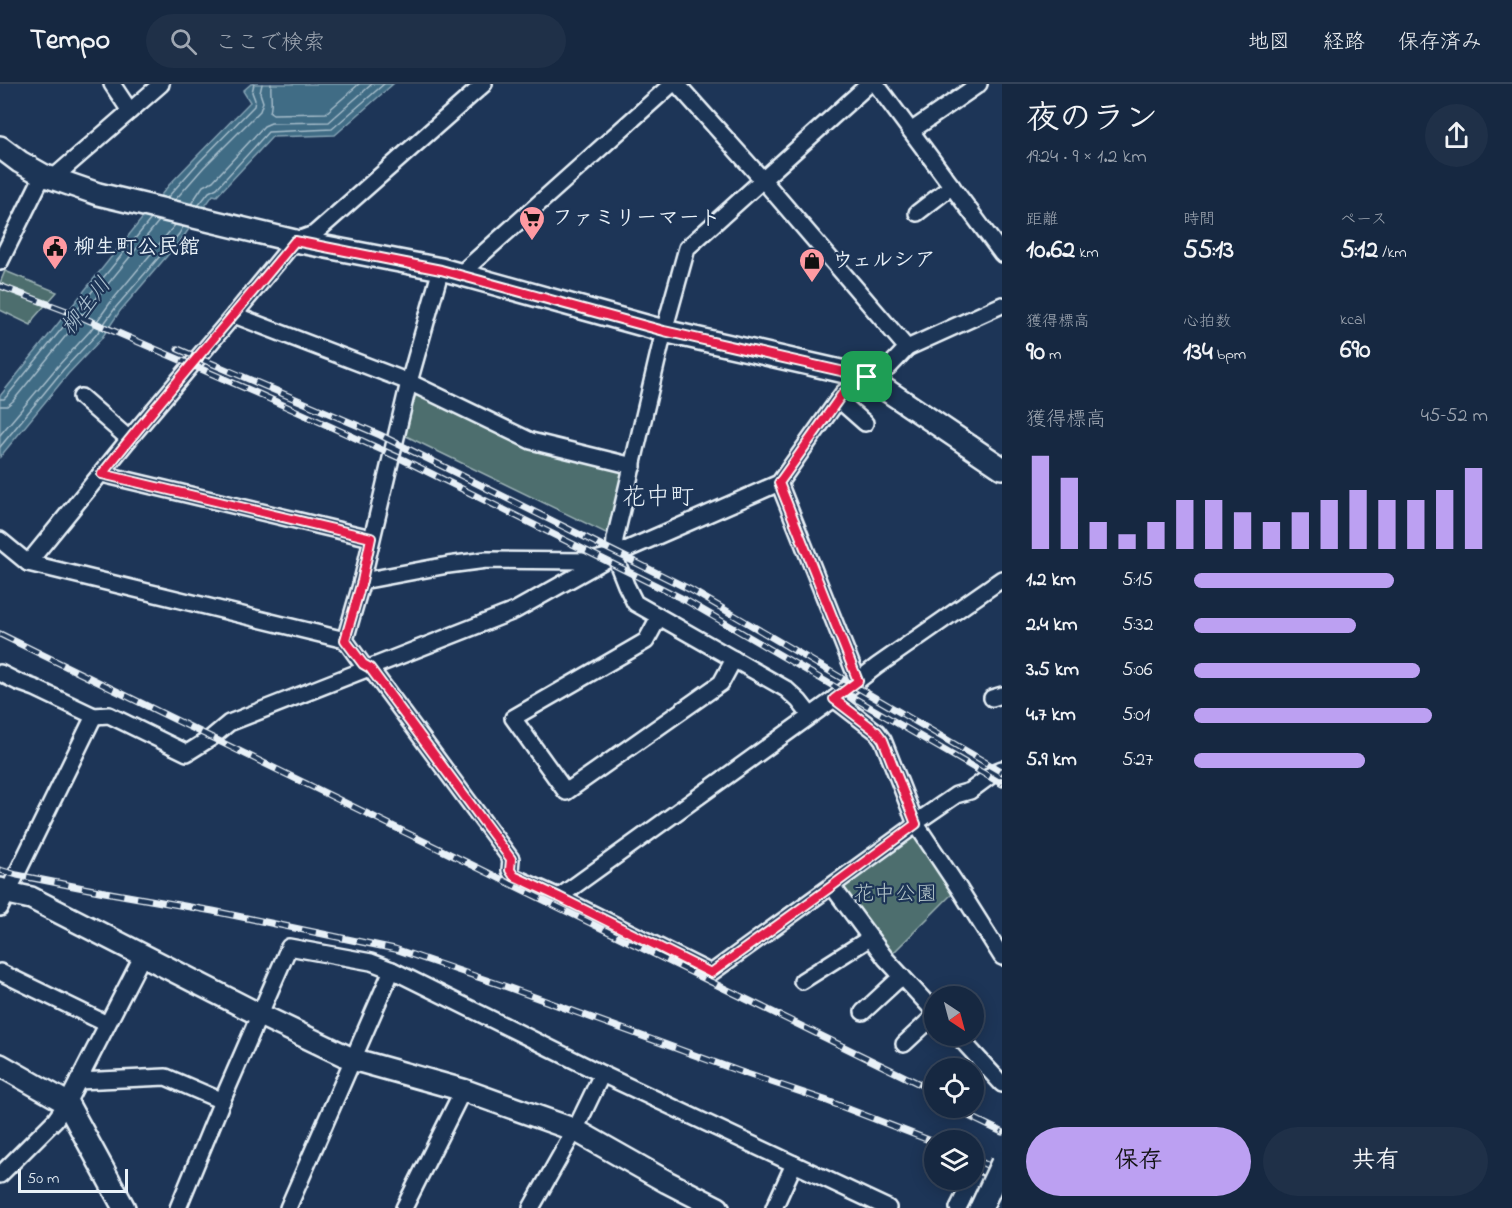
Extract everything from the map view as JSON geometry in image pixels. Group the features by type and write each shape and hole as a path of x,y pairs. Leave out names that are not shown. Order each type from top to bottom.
{"street":[{"path":"112,84 130,111"},
{"path":"0,262 48,177 161,84"},
{"path":"28,563 295,241 314,234 483,84"},
{"path":"345,640 362,581 410,382 450,272 672,84"},
{"path":"677,84 907,348"},
{"path":"810,715 786,689 635,603 615,555 615,539 664,331 687,248 869,84"},
{"path":"876,84 1002,254"},
{"path":"911,131 980,84"},
{"path":"0,147 20,162 48,177 98,194 295,241 450,272 664,331 867,377 1002,468"},
{"path":"917,213 952,186"},
{"path":"0,673 94,716 109,715 187,753 229,723 514,611 615,555 779,483 843,393 867,377 888,368 907,348 1002,306"},
{"path":"234,315 410,382 531,441 633,466"},
{"path":"81,397 129,440"},
{"path":"839,400 865,423"},
{"path":"102,474 371,538"},
{"path":"779,483 858,681"},
{"path":"0,540 28,563 345,640 363,664 370,668 511,859 510,870 514,876 711,973 956,795 970,791 1002,769"},
{"path":"362,581 486,560 589,561 615,555"},
{"path":"559,897 1002,579"},
{"path":"659,617 646,641 513,718 567,792 721,683 734,659"},
{"path":"834,699 877,732 883,740 916,824 999,948"},
{"path":"94,716 3,897 31,898 352,1059 463,1090 575,1130 718,1208"},
{"path":"832,886 886,959 924,1000"},
{"path":"802,981 870,938"},
{"path":"178,1208 289,946 371,962 392,970 602,1074 888,1208"},
{"path":"0,1174 55,1120 67,1102 143,955"},
{"path":"288,1208 392,970"},
{"path":"0,972 107,1024"},
{"path":"862,1012 902,976"},
{"path":"904,1044 924,1025"},
{"path":"967,1046 1002,1084"},
{"path":"0,1065 67,1102 124,1208"},
{"path":"531,1208 575,1130 602,1074"},
{"path":"78,1081 166,1077 222,1101"},
{"path":"404,1208 463,1090"},
{"path":"981,1208 1002,1163"},
{"path":"774,1208 794,1164"},
{"path":"958,1208 972,1180 1002,1196"},
{"path":"999,1208 1002,1201"}],"green space":[{"path":"5,271 57,292 34,318 31,325 0,310 0,283"},
{"path":"421,394 625,471 608,534 404,435 415,396"},
{"name":"花中公園","path":"915,834 954,892 891,955 842,890 843,883"}],"water":[{"name":"柳生川","path":"251,84 393,84 335,135 272,137 217,196 213,195 184,236 120,311 101,339 68,374 0,457 0,396 169,185 250,102 243,91"}],"railway":[{"path":"0,286 72,313 404,460 687,601 1002,784"},
{"path":"178,349 380,435 691,590 1002,772"},
{"path":"0,634 924,1086"},
{"path":"0,870 395,949 825,1100 924,1138"},
{"path":"973,1118 1002,1132"},
{"path":"984,1164 1002,1172"}],"place":[{"name":"ファミリーマート","path":"532,242"},
{"name":"柳生町公民館","path":"55,271"},
{"name":"ウェルシア","path":"812,284"}],"district":[{"name":"花中町","path":"658,498"}],"route":[{"path":"295,241 441,270 664,331 867,377 843,393 779,483 858,681 834,699 877,732 883,740 916,824 711,973 514,876 510,870 511,859 370,668 363,664 345,640 362,581 371,538 102,474 295,241"}]}
